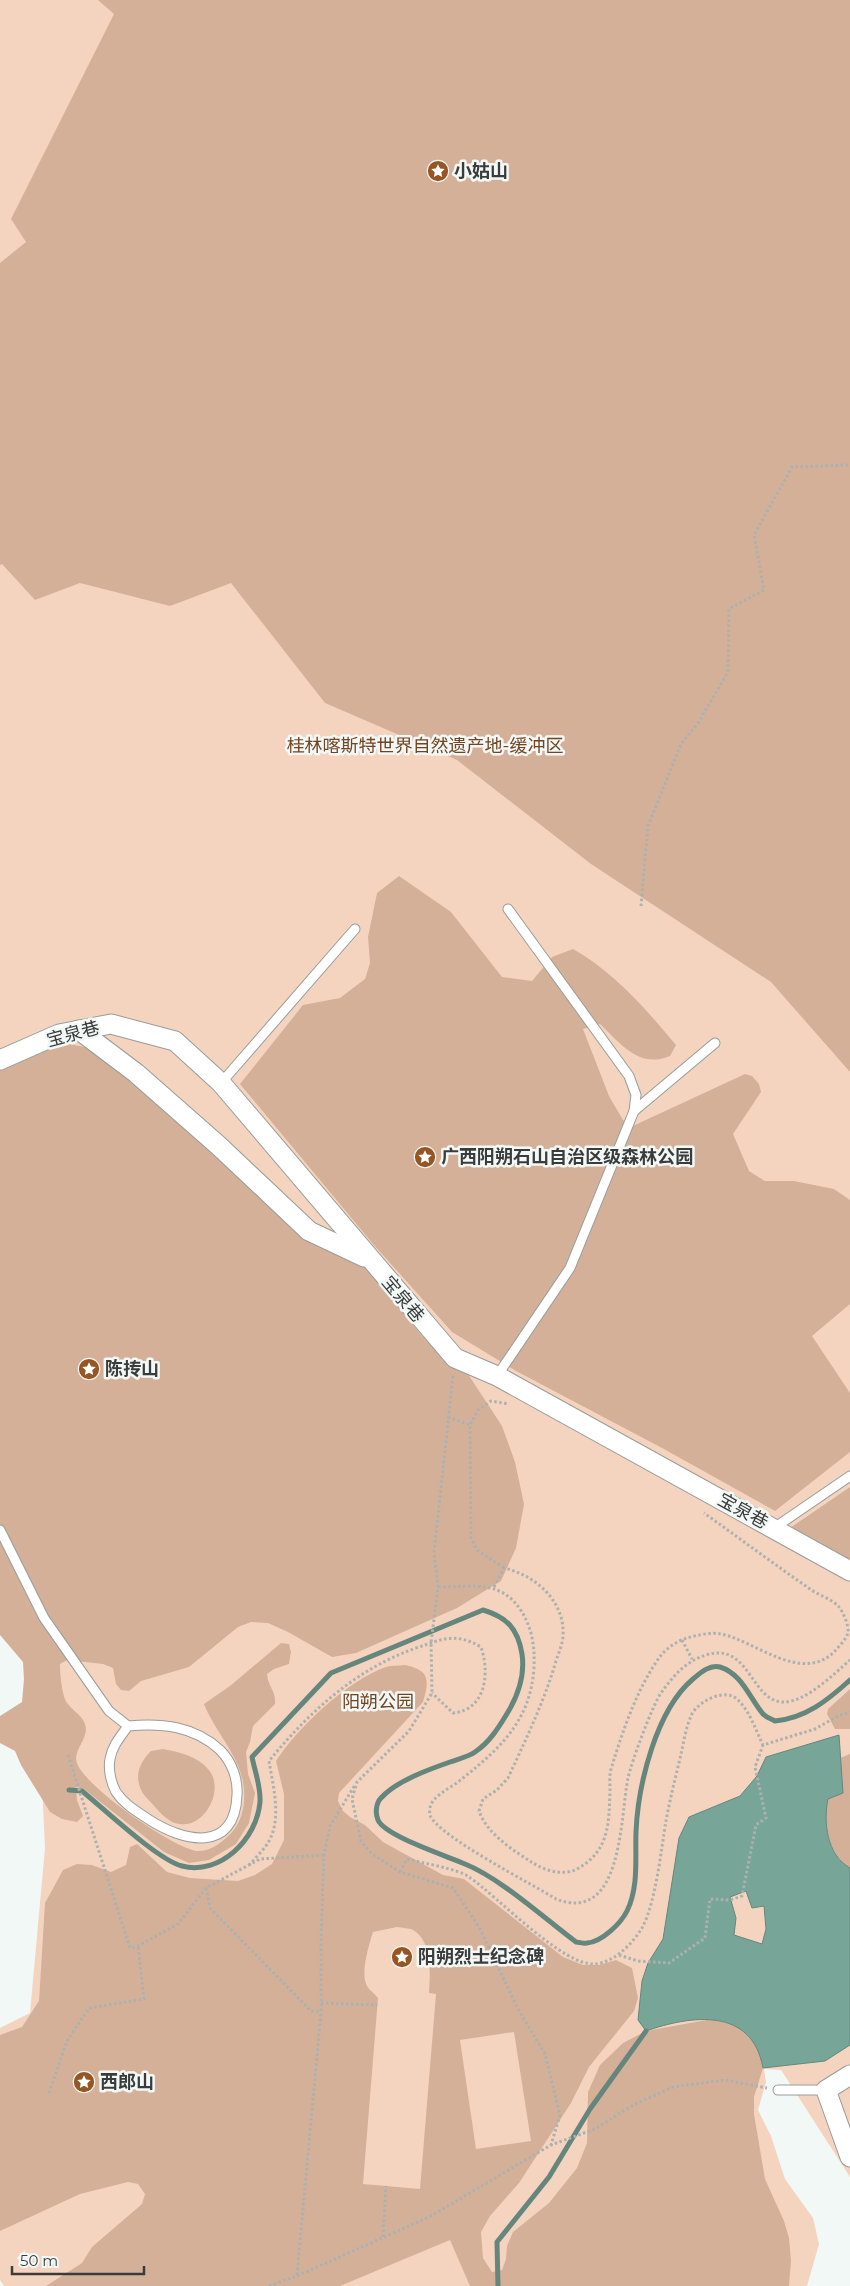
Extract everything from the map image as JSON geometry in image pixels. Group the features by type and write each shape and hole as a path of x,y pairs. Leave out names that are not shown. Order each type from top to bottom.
{"street":[{"name":"宝泉巷","path":"0,1060 59,1034 111,1024 175,1041 221,1082 455,1358 497,1376 850,1571"},
{"path":"80,1030 136,1073 219,1146 309,1230 370,1259"},
{"path":"850,2075 826,2090 850,2157"}],"lane":[{"path":"497,1376 570,1268 634,1111 636,1094 629,1076 508,910"},
{"path":"221,1082 355,929"},
{"path":"634,1111 715,1042"},
{"path":"774,1528 850,1476"},
{"path":"0,1530 44,1618 109,1711 128,1726 149,1724 190,1730 212,1743 225,1755 235,1773 238,1785 237,1802 229,1825 218,1834 207,1838 184,1837 153,1822 128,1806 115,1791 110,1774 110,1760 112,1749 128,1726"},
{"path":"778,2090 826,2090"}],"path":[{"path":"641,906 648,826 681,744 698,723 728,672 729,609 764,590 754,534 792,468 850,465"},
{"path":"297,2276 321,2012 324,1854 330,1826 357,1782 409,1730 432,1693 431,1643 438,1587 434,1552 455,1358"},
{"path":"511,1404 491,1401 478,1410 470,1425 471,1538 477,1550 504,1568 528,1576 549,1594 556,1603 562,1619 563,1635 549,1686 508,1778 497,1790 483,1799 479,1811 485,1823 512,1849 542,1869 558,1872 572,1871 584,1865 595,1855 603,1843 609,1827 611,1769 632,1712 660,1657 682,1640 696,1635 720,1634 778,1659 800,1662 821,1661 838,1647 848,1631 839,1607 702,1511"},
{"path":"448,1417 470,1425"},
{"path":"494,1588 504,1568"},
{"path":"438,1587 494,1588 509,1595 529,1624 534,1652 531,1690 516,1728 501,1745 463,1779 433,1800 430,1807 430,1816 446,1833 566,1903 576,1903 592,1898 607,1884 614,1863 628,1776 660,1695 674,1676 692,1659 710,1653 736,1658 761,1690 773,1701 785,1703 805,1695 821,1685 850,1660"},
{"path":"249,1865 269,1842 273,1830 276,1812 269,1761 284,1742 342,1687 395,1655 431,1643 453,1637 466,1638 482,1647 486,1660 487,1676 481,1693 470,1707 464,1712 453,1713 432,1693"},
{"path":"682,1640 692,1659"},
{"path":"400,1872 407,1860 468,1875 562,1953 583,1963 594,1964 618,1955 642,1927 651,1898 664,1843 666,1821 692,1713 715,1696 727,1695 736,1698 744,1707 763,1746 756,1766 766,1818 756,1825 742,1896 730,1900 710,1899 705,1938 669,1962 648,1963 618,1955"},
{"path":"763,1746 815,1729 838,1716 850,1712"},
{"path":"68,1755 130,1948 138,1946 178,1924 206,1888 260,1859 324,1854"},
{"path":"357,1782 352,1799 361,1840 372,1854 400,1872 453,1888 480,1927 518,2009 545,2054 560,2115 551,2146"},
{"path":"206,1888 210,1908 311,2012 321,2012"},
{"path":"49,2093 67,2041 89,2008 144,1999 138,1946"},
{"path":"321,2003 377,2006"},
{"path":"269,2286 297,2276 429,2217 551,2146 595,2129 633,2105 673,2087 725,2080 778,2090"},
{"path":"383,2237 386,2186"}],"green space":[{"name":"桂林喀斯特世界自然遗产地-缓冲区","path":"0,0 850,0 850,2177 781,2070 764,2069 766,2082 758,2110 771,2136 785,2179 813,2218 819,2244 807,2286 4,2286 0,2280 0,2028 30,2013 45,1848 41,1764 19,1641 0,1618"},
{"path":"98,0 850,0 850,1072 771,982 591,864 457,760 325,703 231,583 170,606 80,583 35,600 2,564 0,565 0,263 26,242 11,219 114,14"},
{"path":"399,876 451,912 502,977 532,981 552,957 573,949 616,980 653,1018 676,1045 670,1056 659,1059 640,1057 623,1046 600,1024 583,1029 609,1096 623,1120 635,1125 745,1074 752,1076 759,1084 761,1092 733,1134 749,1171 765,1181 794,1181 834,1189 850,1200 850,1304 812,1336 850,1393 850,1452 775,1511 662,1448 516,1371 452,1332 373,1244 240,1084 303,1005 340,998 365,979 370,963 368,937 377,893"},
{"path":"63,1043 85,1047 135,1081 269,1206 313,1241 362,1263 423,1337 468,1374 502,1426 515,1462 524,1504 516,1548 501,1581 457,1608 356,1653 332,1657 268,1623 251,1622 238,1627 189,1667 141,1681 129,1691 121,1690 116,1684 113,1668 103,1664 67,1660 60,1664 64,1697 85,1724 85,1734 76,1758 83,1774 112,1801 151,1828 185,1847 202,1851 212,1848 221,1842 236,1827 242,1815 244,1795 243,1782 236,1762 204,1704 230,1686 281,1643 289,1644 291,1652 289,1664 274,1669 267,1674 275,1704 253,1726 246,1752 248,1774 255,1793 249,1823 236,1844 209,1860 189,1863 164,1852 84,1789 76,1787 77,1800 83,1816 77,1822 62,1819 50,1812 21,1765 15,1751 0,1743 0,1716 22,1702 24,1679 23,1662 0,1635 0,1066 33,1052"},
{"path":"850,1487 850,1565 787,1530"},
{"name":"阳朔公园","path":"405,1665 419,1670 426,1677 427,1687 423,1702 339,1793 338,1801 343,1811 365,1825 383,1842 443,1875 464,1879 563,1957 583,1965 599,1965 616,1960 632,1968 638,1998 634,2011 589,2067 571,2103 519,2183 490,2216 481,2232 483,2258 492,2272 502,2270 506,2259 507,2246 513,2232 549,2203 577,2168 587,2143 588,2092 600,2065 623,2043 646,2031 712,2019 738,2026 755,2043 761,2057 763,2068 754,2097 754,2114 765,2179 784,2221 789,2238 791,2261 789,2286 470,2286 450,2240 340,2286 46,2286 82,2263 92,2247 142,2204 145,2194 138,2184 128,2182 80,2194 0,2231 0,2035 22,2027 39,2001 45,1903 63,1870 77,1864 92,1865 111,1872 126,1865 130,1847 137,1844 167,1872 190,1878 238,1881 255,1875 272,1864 284,1840 284,1794 276,1761 285,1748 310,1720 340,1694 371,1673 388,1666","holes":["397,1927 413,1930 424,1942 429,1959 429,1993 436,1994 420,2189 363,2184 378,1998 369,1989 365,1980 367,1951 373,1932","514,2032 531,2141 476,2149 460,2040"]},
{"path":"850,1689 850,1729 835,1729 827,1714 828,1709"},
{"path":"163,1749 181,1753 199,1761 208,1769 213,1777 215,1786 214,1796 210,1806 197,1820 188,1824 179,1824 166,1818 145,1796 138,1781 139,1770 143,1760 151,1751"},
{"path":"850,1754 850,1868 841,1861 831,1844 825,1816 826,1805 840,1764 840,1758"}],"shaded area":[{"path":"839,1735 843,1793 828,1799 826,1818 828,1837 832,1847 842,1862 850,1868 850,2045 825,2061 763,2068 757,2048 747,2034 733,2025 718,2021 682,2021 646,2031 638,2020 642,1981 648,1963 663,1939 679,1838 689,1817 740,1796 757,1776 766,1757","holes":["746,1891 752,1908 764,1906 766,1929 762,1944 734,1935 736,1918 730,1897"]}],"waterway":[{"path":"69,1790 82,1791 146,1844 172,1862 196,1868 223,1860 244,1841 252,1829 257,1816 260,1791 252,1757 331,1673 483,1610 505,1620 518,1638 523,1662 522,1677 512,1705 494,1734 485,1744 466,1757 433,1768 395,1786 381,1798 376,1808 376,1814 383,1826 392,1832 431,1851 479,1870 522,1899 576,1942 586,1943 605,1936 616,1926 631,1902 635,1882 638,1813 645,1771 659,1729 669,1709 693,1679 705,1670 716,1666 728,1670 740,1680 763,1714 775,1721 807,1712 825,1701 850,1680"},
{"path":"498,2286 497,2242 549,2177 590,2109 646,2031"}],"place":[{"name":"小姑山","path":"438,171"},
{"name":"广西阳朔石山自治区级森林公园","path":"425,1157"},
{"name":"陈抟山","path":"89,1369"},
{"name":"阳朔烈士纪念碑","path":"402,1957"},
{"name":"西郎山","path":"84,2082"}]}
